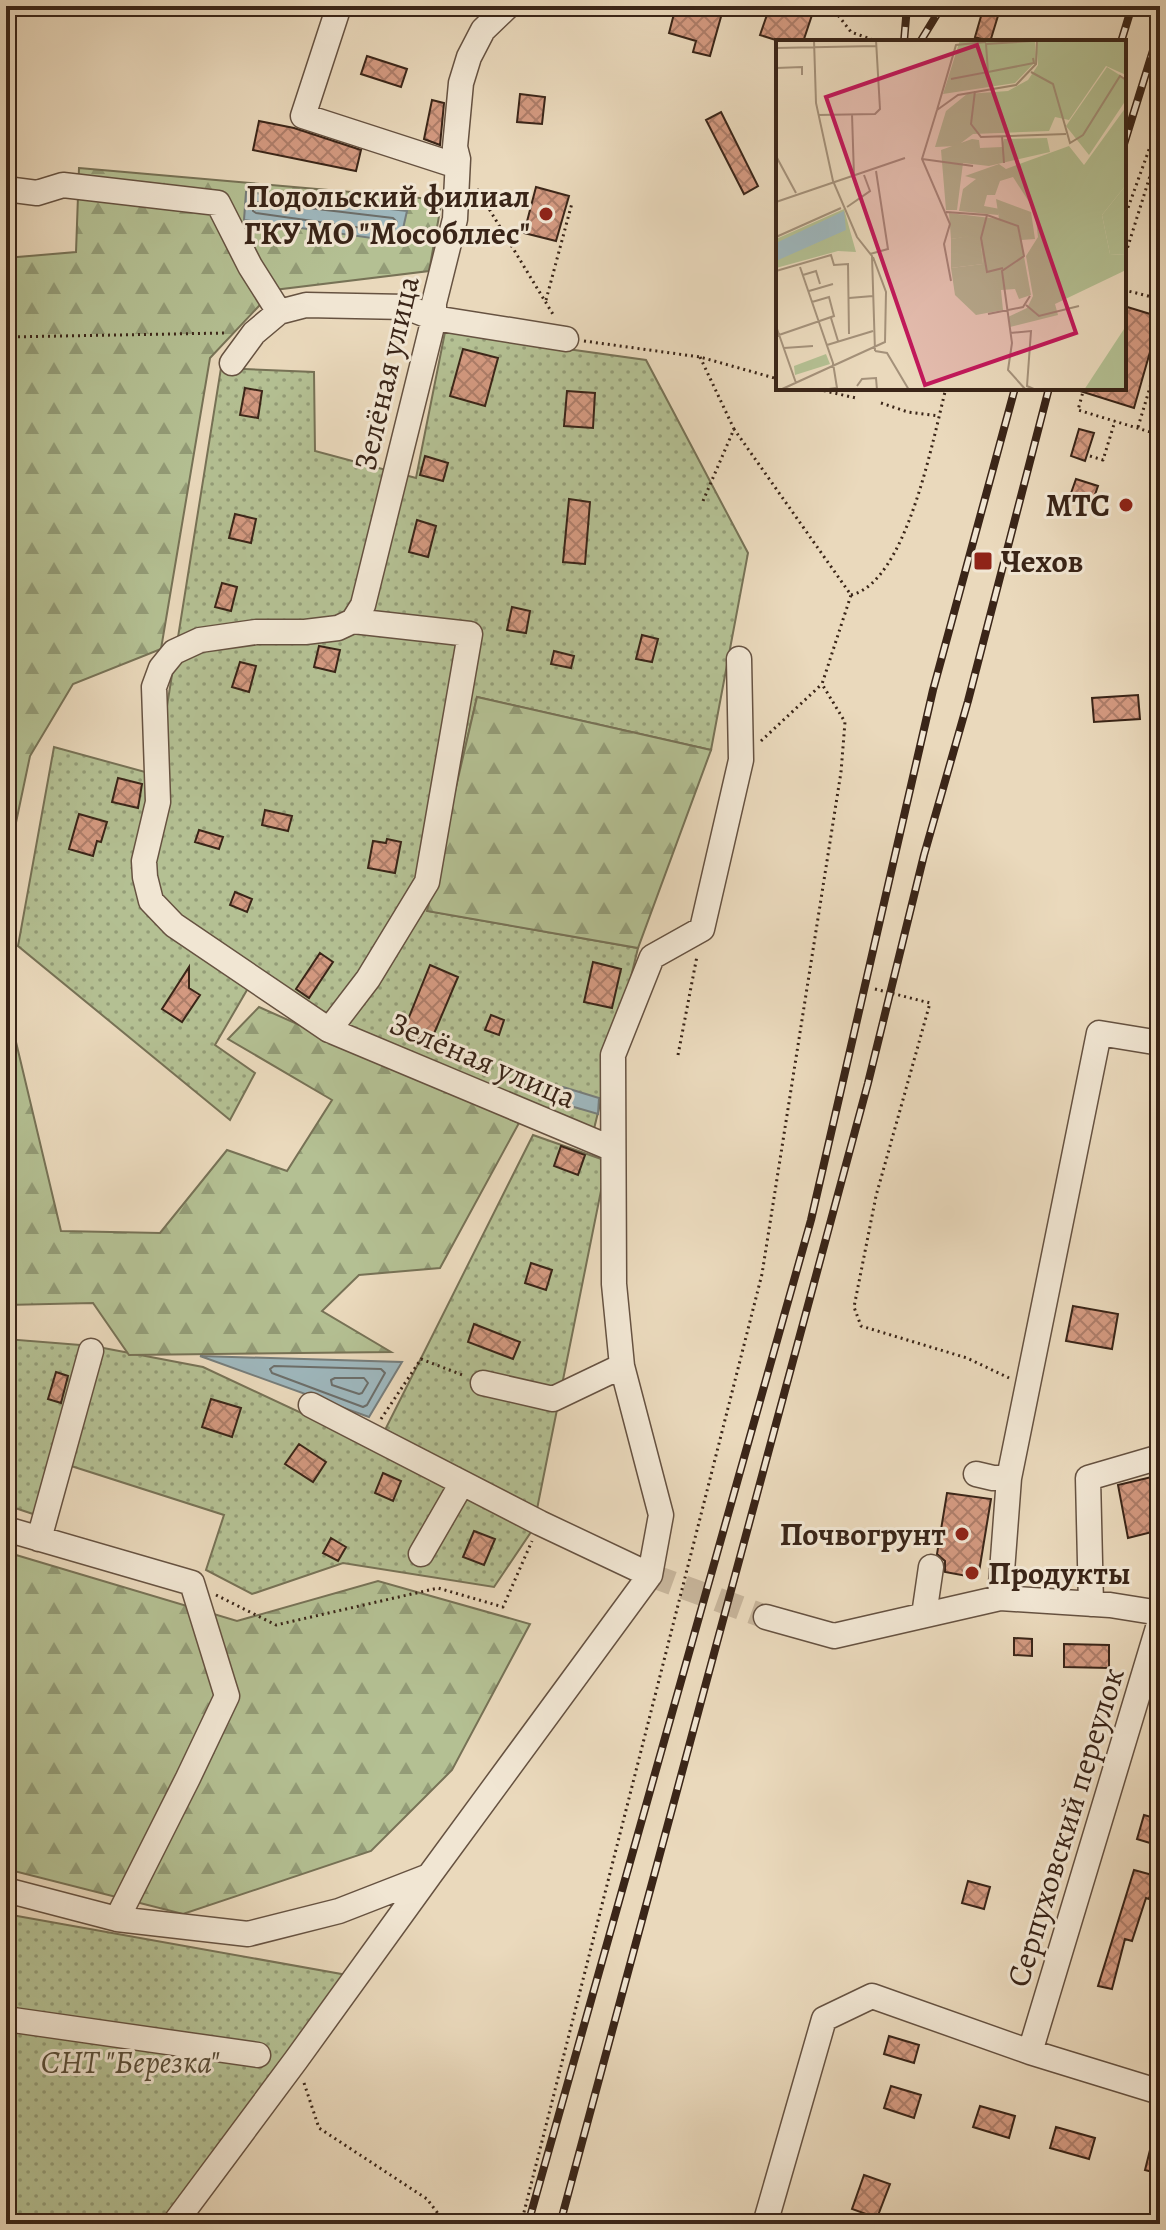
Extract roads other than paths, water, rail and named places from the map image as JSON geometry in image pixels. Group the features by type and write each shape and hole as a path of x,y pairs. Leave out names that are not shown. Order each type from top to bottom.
{"street":[{"path":"339,6 303,116 448,163 458,159"},
{"name":"Зелёная улица","path":"353,621 363,605 434,318 434,303 455,219 458,159 455,147 461,83 469,57 483,30 508,6"},
{"path":"6,189 37,193 63,185 218,203 250,266 279,312"},
{"path":"232,363 254,333 279,312 306,305 406,307 434,318 566,339"},
{"name":"Зелёная улица","path":"329,1030 368,979 427,882 470,634 353,621 338,628 256,632 200,640 174,652 161,668 154,687 158,802 144,861 151,901 174,925 329,1030 613,1149"},
{"path":"174,2224 650,1575 661,1515 622,1366 614,1284 613,1055 652,957 702,929 741,760 739,659"},
{"path":"1000,1598 1009,1478 1099,1033 1160,1043"},
{"path":"39,1539 91,1351"},
{"path":"483,1383 553,1399 622,1366"},
{"path":"311,1405 540,1523 650,1575"},
{"path":"1091,1604 1088,1478 1160,1457"},
{"path":"976,1474 1009,1478"},
{"path":"421,1554 462,1483"},
{"path":"6,1529 192,1583 227,1696 117,1919"},
{"path":"924,1615 931,1567"},
{"path":"766,1617 834,1636 1000,1598 1091,1604 1160,1613"},
{"name":"Серпуховский переулок","path":"1030,2052 1160,1621"},
{"path":"6,1890 117,1919 248,1934 339,1911 429,1876"},
{"path":"765,2224 824,2019 872,1996 1030,2052 1160,2092"},
{"path":"6,2019 258,2055"}],"water":[{"path":"246,192 407,211 400,242 244,220"},
{"path":"563,1087 599,1098 598,1114 560,1103"},
{"path":"200,1356 402,1362 369,1417"}],"tunnel":[{"path":"650,1575 766,1617"}],"railway":[{"path":"904,40 907,6"},
{"path":"921,40 942,6"},
{"path":"1122,40 1132,6"},
{"path":"1126,138 1160,28"},
{"path":"528,2224 811,1220 933,690 1014,390"},
{"path":"560,2224 868,1083 924,855 968,701 1048,390"}],"place":[{"name":"Подольский филиал ГКУ МО \"Мособллес\"","path":"546,214"},
{"name":"МТС","path":"1126,505"},
{"name":"Чехов","path":"983,561"},
{"name":"Почвогрунт","path":"962,1534"},
{"name":"Продукты","path":"972,1573"}],"park label":[{"name":"СНТ \"Березка\"","path":"130,2062"}]}
